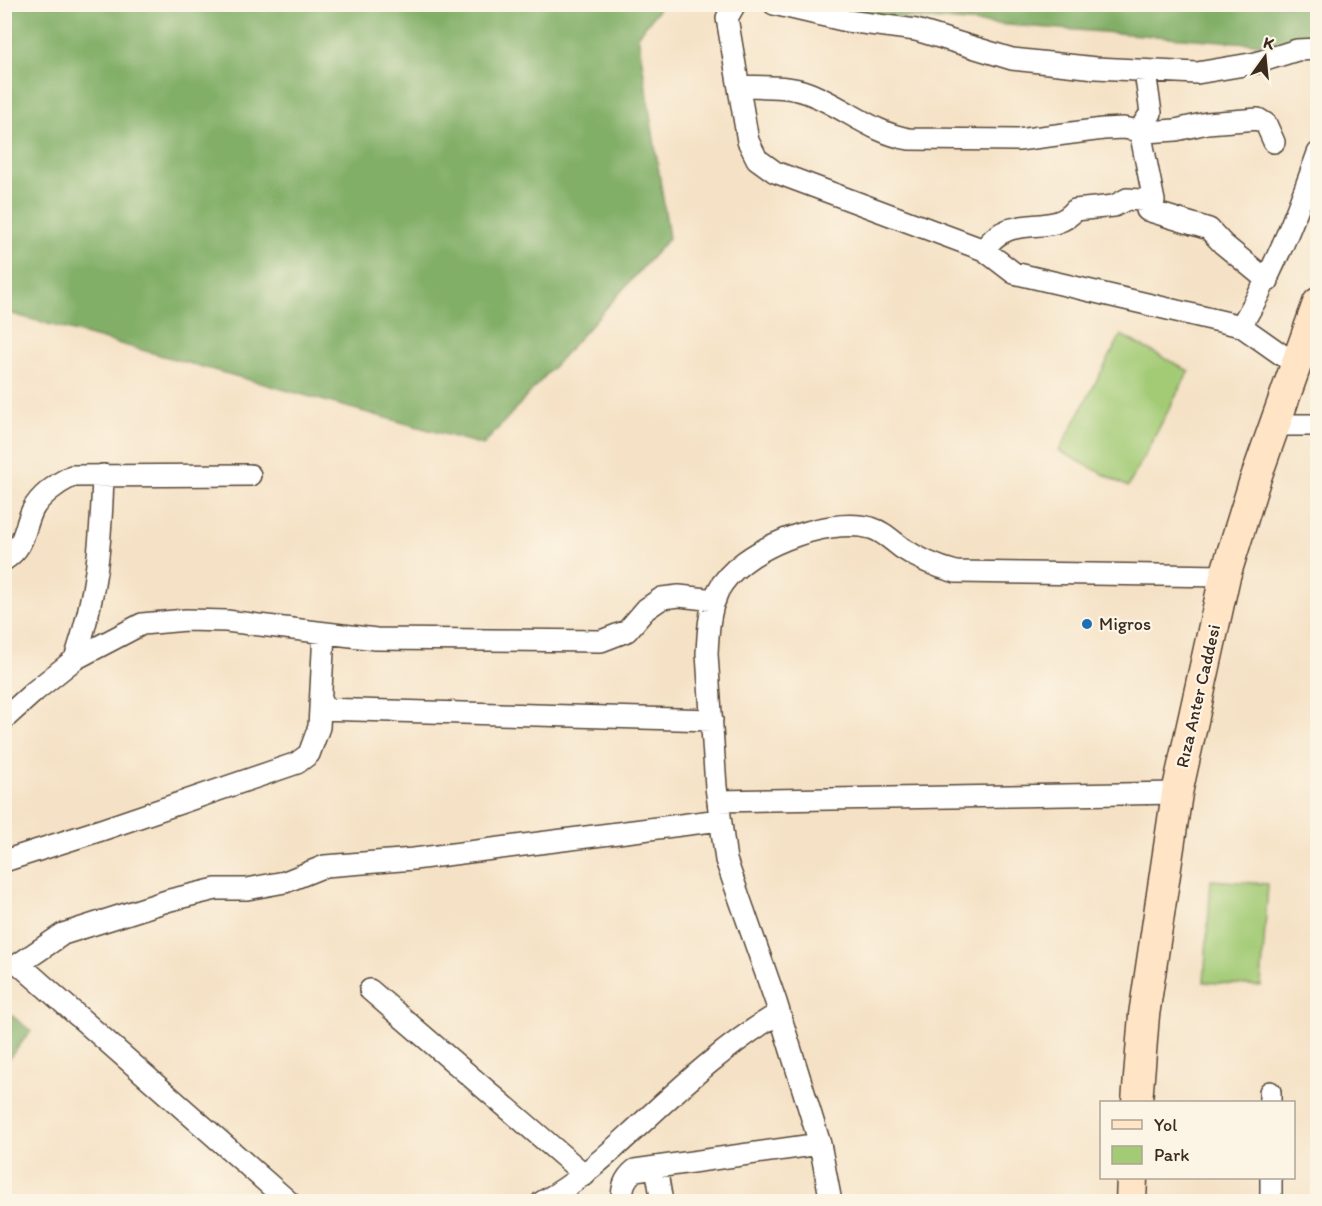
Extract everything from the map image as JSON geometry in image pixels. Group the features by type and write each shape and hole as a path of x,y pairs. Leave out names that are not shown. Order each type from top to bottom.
{"main road":[{"name":"Rıza Anter Caddesi","path":"1137,1101 1144,1015 1177,793 1226,576 1274,425 1317,303"},
{"path":"1131,1202 1132,1179"}],"street":[{"path":"735,4 727,18 748,141 757,159 775,172 984,250 1014,273 1241,326 1295,364"},
{"path":"774,4 847,21 916,30 1012,59 1145,72 1197,73 1256,63 1297,50 1317,49"},
{"path":"1145,72 1151,113 1144,123 1146,132 1142,141 1154,201 1147,210 1209,229 1223,244 1268,281"},
{"path":"739,86 807,92 891,136 909,139 1018,140 1123,128 1146,132 1258,119 1266,124 1274,142"},
{"path":"1241,326 1268,281 1290,232 1317,153"},
{"path":"984,250 992,236 1009,229 1054,223 1069,218 1075,210 1114,206 1127,199 1154,201"},
{"path":"1274,425 1317,425"},
{"path":"75,659 90,612 96,582 103,475"},
{"path":"4,560 17,551 26,534 33,510 53,487 72,476 250,475"},
{"path":"831,1202 820,1144 779,1013 732,880 719,811 707,645 708,627 719,589 734,573 785,538 836,525 852,524 879,531 910,552 956,572 1226,576"},
{"path":"4,719 75,659 142,624 226,621 376,639 601,641 627,631 646,609 662,598 680,596 715,600"},
{"path":"4,861 101,831 297,762 309,754 315,743 320,709 324,633"},
{"path":"320,709 712,720"},
{"path":"289,1202 19,964 63,934 170,900 216,889 276,884 325,866 414,859 719,811 1177,793"},
{"path":"370,990 585,1175"},
{"path":"542,1202 585,1175 690,1078 748,1031 779,1013"},
{"path":"622,1202 622,1187 627,1176 635,1170 820,1144"},
{"path":"656,1167 662,1202"},
{"path":"1271,1179 1271,1202"}],"green space":[{"path":"4,5 662,5 638,35 669,238 483,445 5,312"},
{"path":"743,5 1317,5 1317,48"},
{"path":"1121,335 1189,371 1128,487 1059,451"},
{"path":"1211,880 1268,884 1261,986 1204,982"},
{"path":"5,1010 31,1031 5,1063"}],"place":[{"name":"Migros","path":"1087,624"}]}
